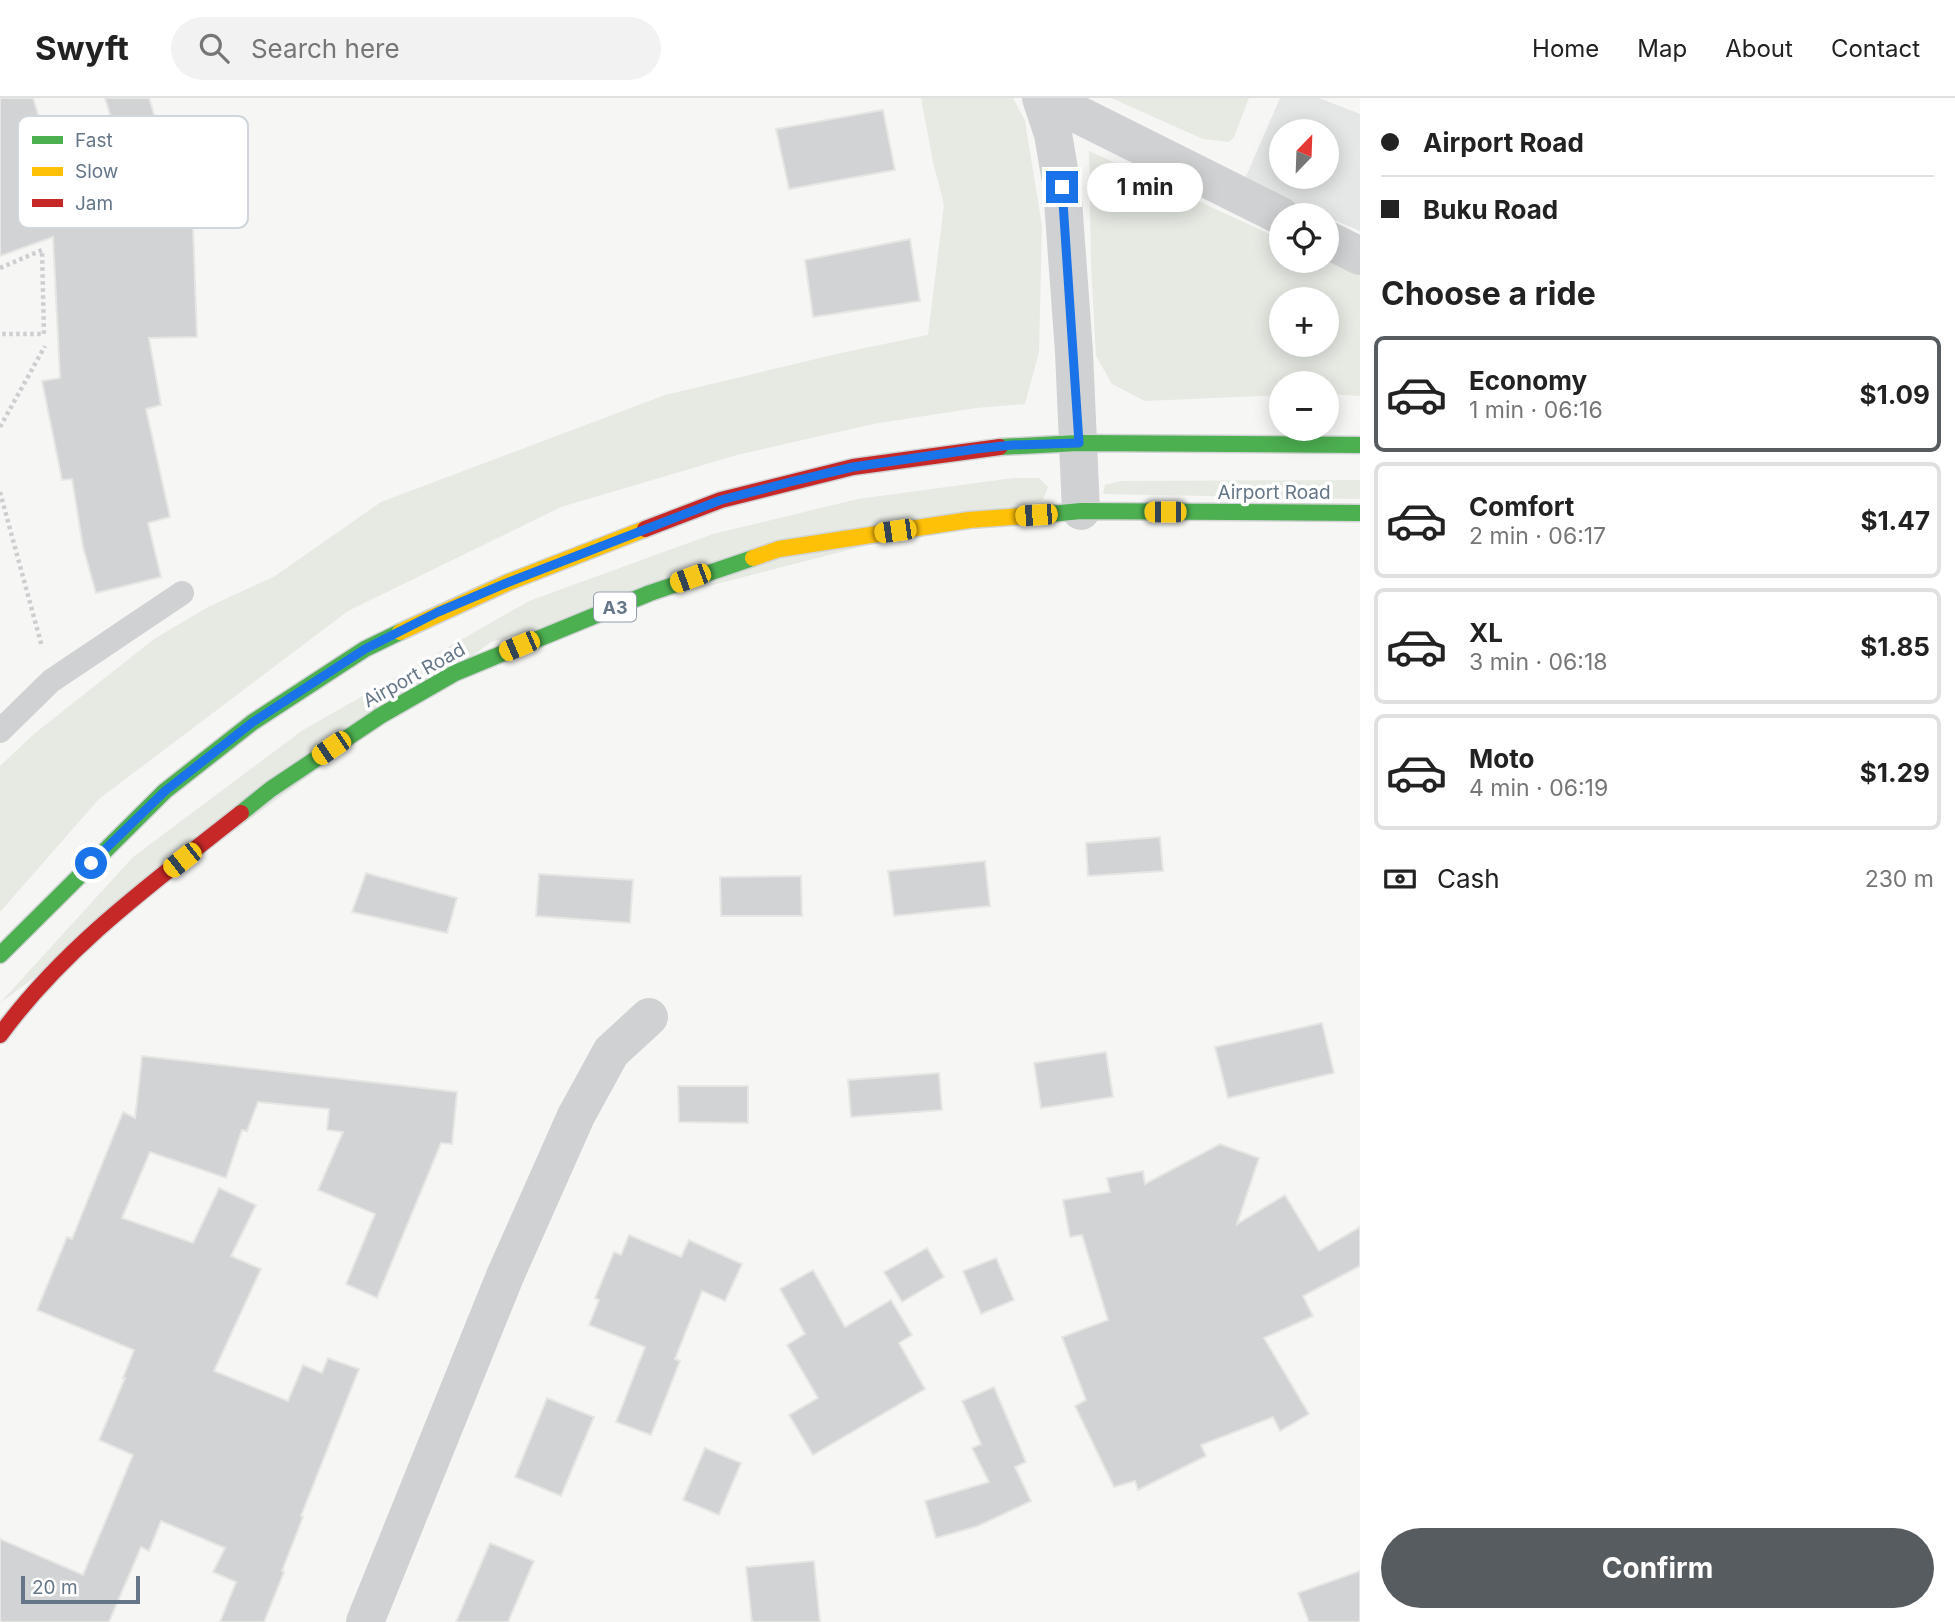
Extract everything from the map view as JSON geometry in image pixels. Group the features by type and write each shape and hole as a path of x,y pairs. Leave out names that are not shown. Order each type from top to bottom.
{"highway":[{"path":"0,955 165,791 253,722 365,649 438,612 559,561 721,500 853,467 1012,445 1360,445"},
{"name":"Airport Road","path":"0,1035 22,1005 100,925 271,789 380,716 454,673 650,593 779,549 969,520 1081,511 1360,513"}],"street":[{"path":"1043,98 1269,210"},
{"path":"1043,98 1053,134 1062,187 1081,511"},
{"path":"1339,246 1360,256"},
{"path":"365,1622 505,1276 576,1116 611,1052 649,1017"}],"lane":[{"path":"0,731 51,681 182,593"}],"path":[{"path":"0,268 42,250 44,334 0,334"},
{"path":"0,427 45,346"},
{"path":"0,492 51,681"}],"shaded area":[{"path":"921,98 1013,98 1025,121 1042,226 1039,352 1025,404 976,408 873,424 737,455 561,507 348,611 99,799 0,912 0,766 34,734 154,639 208,607 275,576 381,502 665,395 928,335 944,205"},
{"path":"1111,98 1249,98 1234,137 1229,142 1203,139"},
{"path":"1280,98 1319,98 1360,114 1360,231 1339,222 1339,203 1295,203 1244,181 1269,123 1269,189 1339,189 1339,119 1271,119"},
{"path":"1089,151 1269,234 1269,273 1339,273 1339,266 1360,276 1360,396 1339,395 1339,371 1269,371 1269,396 1145,401 1112,384 1096,356"},
{"path":"1013,478 1039,478 1048,487 1043,500 491,642 0,1003 133,857 303,730 529,601 713,534 858,499"},
{"path":"1360,480 1360,499 1103,494 1105,485 1121,481"}],"building":[{"path":"0,98 33,98 39,116 18,116 18,228 193,228 197,337 149,338 161,405 146,409 170,517 148,523 161,577 96,593 83,547 72,479 62,480 42,381 60,378 53,237 0,256"},
{"path":"105,98 149,98 155,116 110,116"},
{"path":"883,110 895,170 789,189 776,129"},
{"path":"910,239 920,301 813,317 805,260"},
{"path":"1160,837 1163,871 1088,876 1086,843"},
{"path":"985,861 990,906 894,916 888,871"},
{"path":"366,873 457,898 447,933 352,912"},
{"path":"539,874 633,880 630,923 536,916"},
{"path":"801,876 802,916 721,916 720,877"},
{"path":"1322,1023 1334,1073 1228,1098 1215,1047"},
{"path":"1106,1052 1113,1097 1041,1108 1034,1063"},
{"path":"142,1056 457,1092 452,1144 441,1143 377,1298 346,1284 375,1214 318,1190 343,1132 327,1130 329,1109 258,1102 247,1131 242,1130 226,1178 150,1152 122,1218 193,1243 219,1188 256,1205 231,1256 261,1269 214,1371 288,1401 303,1365 322,1373 328,1358 359,1369 301,1516 303,1517 282,1571 284,1572 264,1622 220,1622 236,1582 213,1572 225,1548 161,1521 149,1551 141,1547 109,1622 0,1622 0,1539 83,1575 133,1455 99,1440 134,1350 37,1310 67,1237 72,1239 123,1112 135,1118"},
{"path":"939,1073 942,1110 851,1117 848,1080"},
{"path":"678,1086 748,1086 748,1123 679,1122"},
{"path":"1220,1144 1259,1158 1237,1224 1285,1195 1319,1251 1360,1227 1360,1266 1303,1296 1313,1316 1264,1338 1309,1414 1280,1431 1273,1417 1201,1445 1206,1456 1138,1490 1135,1481 1114,1487 1075,1406 1086,1400 1062,1337 1108,1320 1082,1235 1070,1237 1063,1200 1110,1192 1107,1178 1143,1171 1145,1184"},
{"path":"629,1235 681,1257 689,1240 742,1264 725,1301 702,1291 675,1359 680,1361 651,1435 616,1422 645,1347 589,1325 599,1300 595,1298 614,1252 621,1255"},
{"path":"927,1248 944,1277 902,1302 884,1272"},
{"path":"996,1258 1014,1300 981,1314 963,1271"},
{"path":"813,1270 845,1327 891,1300 912,1335 899,1343 925,1389 813,1455 789,1415 818,1398 787,1345 805,1334 780,1289"},
{"path":"994,1387 1026,1462 1015,1467 1031,1501 978,1526 936,1538 925,1501 989,1482 972,1448 981,1444 962,1401"},
{"path":"547,1398 594,1417 561,1496 515,1477"},
{"path":"705,1448 741,1463 719,1515 683,1500"},
{"path":"490,1543 534,1561 508,1622 456,1622"},
{"path":"814,1561 820,1622 752,1622 746,1567"},
{"path":"1360,1571 1360,1622 1309,1622 1298,1593"}],"traffic: fast":[{"path":"1000,447 1079,443 1360,445"},
{"path":"1050,514 1081,511 1360,513"},
{"path":"241,813 271,789 380,716 455,673 650,593 753,558"},
{"path":"0,955 165,791 253,722 365,649 400,632"}],"traffic: slow":[{"path":"753,558 779,549 969,520 1050,514"},
{"path":"400,632 509,582 645,529"}],"traffic: jam":[{"path":"645,529 721,500 853,467 1000,447"},
{"path":"0,1035 25,1003 82,944 144,890 241,813"}],"route":[{"path":"91,863 165,791 253,722 365,649 438,612 559,561 629,537 721,500 853,467 1012,445 1079,443 1062,187"}]}
